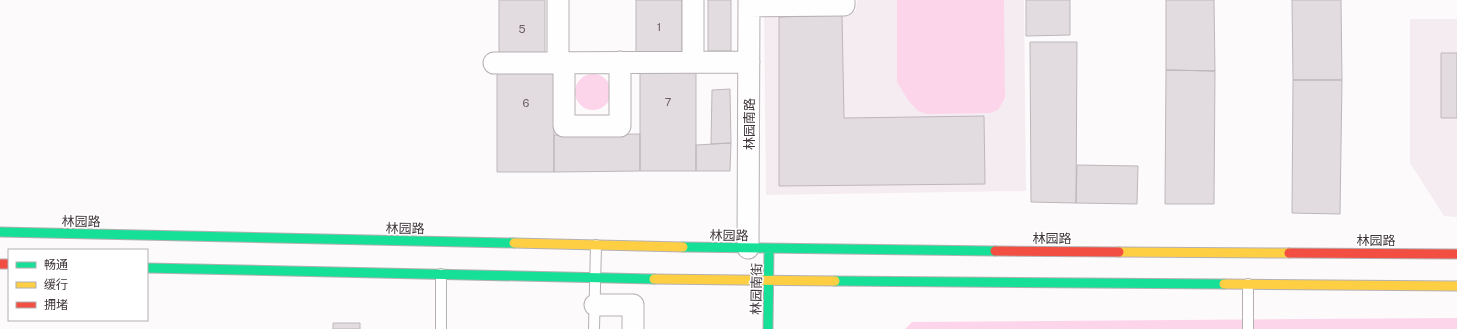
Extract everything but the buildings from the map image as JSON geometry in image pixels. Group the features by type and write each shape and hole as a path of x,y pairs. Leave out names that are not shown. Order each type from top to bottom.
{"main road":[{"name":"林园路","path":"0,232 769,249 1457,254"},
{"name":"林园南街","path":"768,329 769,249"},
{"path":"148,268 768,281 1457,286"}],"street":[{"path":"558,0 564,126 620,126 620,62"},
{"path":"693,0 693,62"},
{"path":"749,3 844,5 844,0"},
{"name":"林园南路","path":"748,248 749,3"},
{"path":"494,63 749,62"},
{"path":"595,304 634,305 633,329"}],"lane":[{"path":"594,329 596,245"},
{"path":"440,329 441,274"},
{"path":"1248,284 1248,329"}],"shaded area":[{"path":"857,0 1024,0 1026,191 766,195 764,13 856,11"},
{"path":"897,0 1004,0 1005,98 998,110 990,113 927,114 918,111 908,100 897,82"},
{"path":"1410,19 1457,19 1457,217 1444,216 1410,163"},
{"path":"593,74 603,77 608,82 611,92 608,102 603,107 593,110 583,107 578,102 575,92 578,82 583,77"},
{"path":"1457,318 1457,329 905,329 912,322"}],"traffic: fast":[{"path":"0,232 514,243"},
{"path":"683,247 995,251"},
{"path":"768,329 769,249"},
{"path":"148,268 654,279"},
{"path":"835,281 1224,284"}],"traffic: slow":[{"path":"514,243 683,247"},
{"path":"1119,252 1289,253"},
{"path":"654,279 835,281"},
{"path":"1224,284 1457,286"}],"traffic: jam":[{"path":"995,251 1119,252"},
{"path":"1289,253 1457,254"},
{"path":"0,264 8,264"}]}
